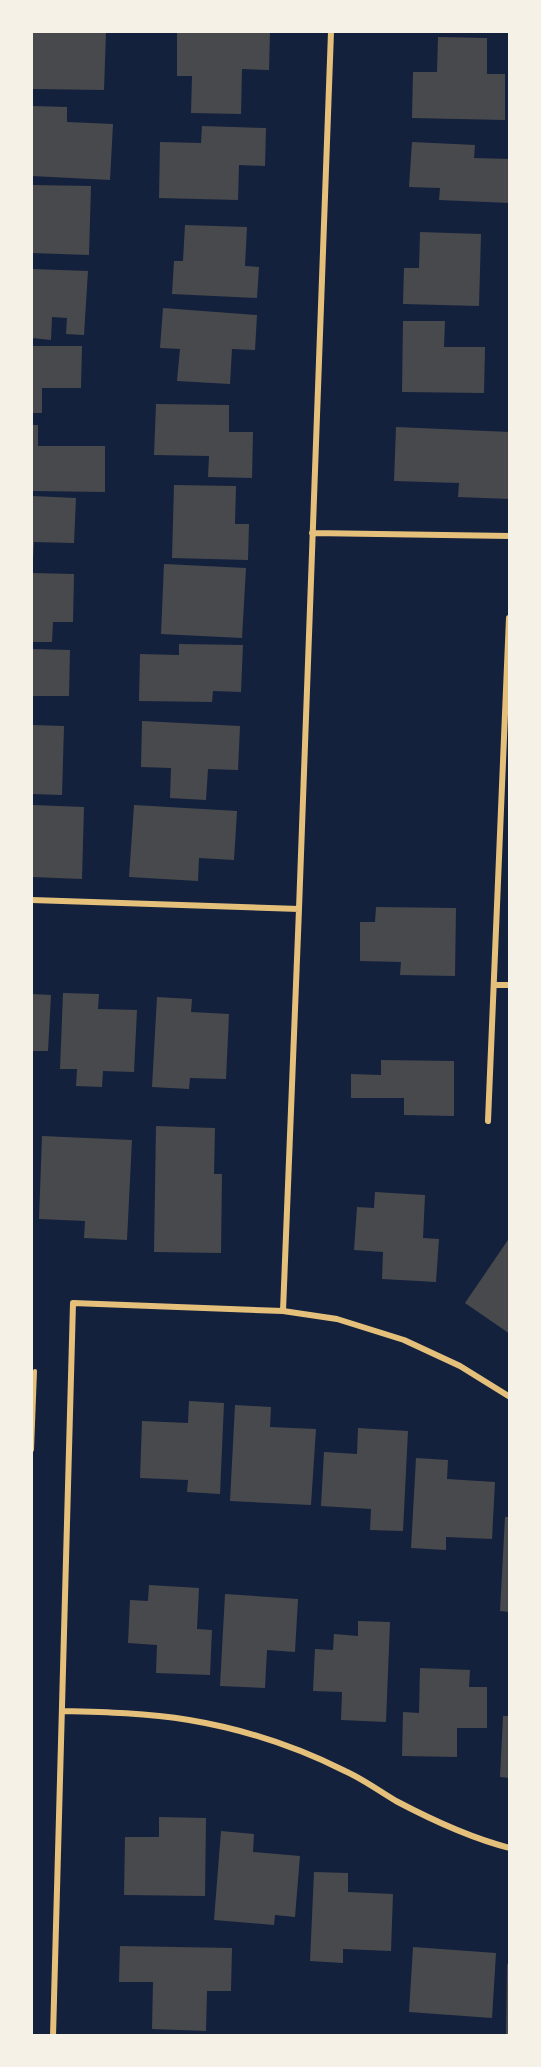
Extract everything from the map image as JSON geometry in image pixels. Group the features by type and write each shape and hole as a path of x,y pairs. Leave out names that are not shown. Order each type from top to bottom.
{"street":[{"path":"283,1311 331,32"},
{"path":"312,533 510,536"},
{"path":"488,1121 508,701 509,618"},
{"path":"32,900 299,909"},
{"path":"495,985 510,986"},
{"path":"53,2036 73,1303 283,1311 337,1319 404,1340 460,1366 510,1397"},
{"path":"62,1711 124,1713 190,1720 247,1733 346,1771 438,1822 490,1843 510,1848"}],"path":[{"path":"32,1450 35,1371"}],"building":[{"path":"32,32 106,32 104,90 32,89"},
{"path":"177,32 270,32 269,70 242,69 241,114 191,113 192,76 177,76"},
{"path":"438,37 487,38 487,74 505,74 505,120 412,118 413,72 437,72"},
{"path":"32,106 67,107 67,122 113,124 110,180 32,176"},
{"path":"202,126 266,128 265,166 239,165 238,200 159,198 160,142 201,143"},
{"path":"412,142 475,145 474,158 510,159 510,203 439,200 440,188 409,187"},
{"path":"32,185 91,186 89,255 32,253"},
{"path":"185,225 247,227 245,266 259,267 257,298 172,294 174,261 183,261"},
{"path":"420,232 481,234 479,306 403,304 404,268 419,268"},
{"path":"32,269 88,271 84,335 66,334 67,318 52,317 51,340 32,338"},
{"path":"163,308 257,315 255,350 232,349 230,384 177,381 180,349 160,348"},
{"path":"403,321 445,321 444,347 485,347 484,393 402,392"},
{"path":"32,346 82,346 81,388 42,388 42,413 32,413"},
{"path":"156,404 229,405 229,432 253,432 252,478 208,477 209,456 154,455"},
{"path":"32,425 38,425 38,446 105,446 105,492 32,491"},
{"path":"396,427 510,432 510,499 458,497 459,483 394,481"},
{"path":"174,485 236,486 235,524 249,524 248,560 172,558"},
{"path":"32,496 76,498 74,543 34,542 32,559"},
{"path":"164,564 246,568 242,638 161,634"},
{"path":"32,573 74,574 73,622 53,622 52,642 32,642"},
{"path":"179,644 243,645 241,692 213,691 212,702 139,701 140,654 179,655"},
{"path":"32,649 70,650 69,696 32,696"},
{"path":"142,721 240,726 238,770 208,769 206,800 170,798 171,768 141,767"},
{"path":"32,725 64,726 62,795 32,794"},
{"path":"32,805 84,807 82,879 32,877"},
{"path":"134,805 237,811 234,860 199,858 198,881 129,877"},
{"path":"376,907 456,908 455,976 400,975 401,962 360,961 360,922 375,922"},
{"path":"63,993 99,994 98,1009 137,1010 134,1072 103,1071 102,1087 76,1086 77,1069 60,1069"},
{"path":"32,994 51,995 48,1051 32,1051"},
{"path":"157,997 192,999 191,1012 229,1014 226,1079 190,1078 189,1089 152,1087"},
{"path":"381,1060 454,1061 454,1116 404,1115 404,1098 351,1098 351,1074 381,1075"},
{"path":"156,1126 215,1128 214,1174 222,1174 221,1253 154,1252"},
{"path":"42,1136 132,1140 127,1240 84,1238 85,1221 39,1219"},
{"path":"375,1192 425,1195 423,1238 439,1239 436,1282 382,1279 383,1252 354,1250 357,1207 374,1208"},
{"path":"510,1237 510,1334 465,1303"},
{"path":"189,1401 224,1403 220,1494 187,1492 188,1480 140,1478 142,1421 188,1423"},
{"path":"235,1405 271,1407 270,1427 316,1429 311,1505 230,1501"},
{"path":"358,1428 408,1431 403,1531 370,1530 371,1509 321,1506 324,1452 357,1454"},
{"path":"416,1458 448,1460 447,1479 495,1482 492,1539 446,1537 446,1550 411,1548"},
{"path":"505,1517 510,1517 510,1612 500,1611"},
{"path":"149,1585 199,1588 197,1629 212,1630 210,1675 156,1673 157,1645 128,1643 130,1600 148,1601"},
{"path":"225,1594 298,1599 295,1652 267,1650 265,1688 220,1686"},
{"path":"358,1621 390,1622 386,1722 341,1720 342,1692 313,1691 315,1649 333,1650 334,1634 358,1636"},
{"path":"420,1668 470,1670 469,1687 487,1687 487,1728 457,1728 457,1757 402,1756 403,1712 419,1713"},
{"path":"503,1716 510,1716 510,1778 500,1777"},
{"path":"159,1817 206,1818 205,1896 124,1895 125,1837 159,1837"},
{"path":"221,1831 254,1834 253,1852 300,1856 295,1917 275,1915 274,1925 214,1920"},
{"path":"314,1872 348,1873 348,1892 393,1894 391,1951 343,1949 343,1963 310,1961"},
{"path":"120,1946 232,1948 231,1991 207,1991 206,2031 152,2029 153,1982 119,1982"},
{"path":"413,1947 496,1953 492,2018 409,2012"},
{"path":"507,1964 510,1964 510,2034 506,2034"}]}
